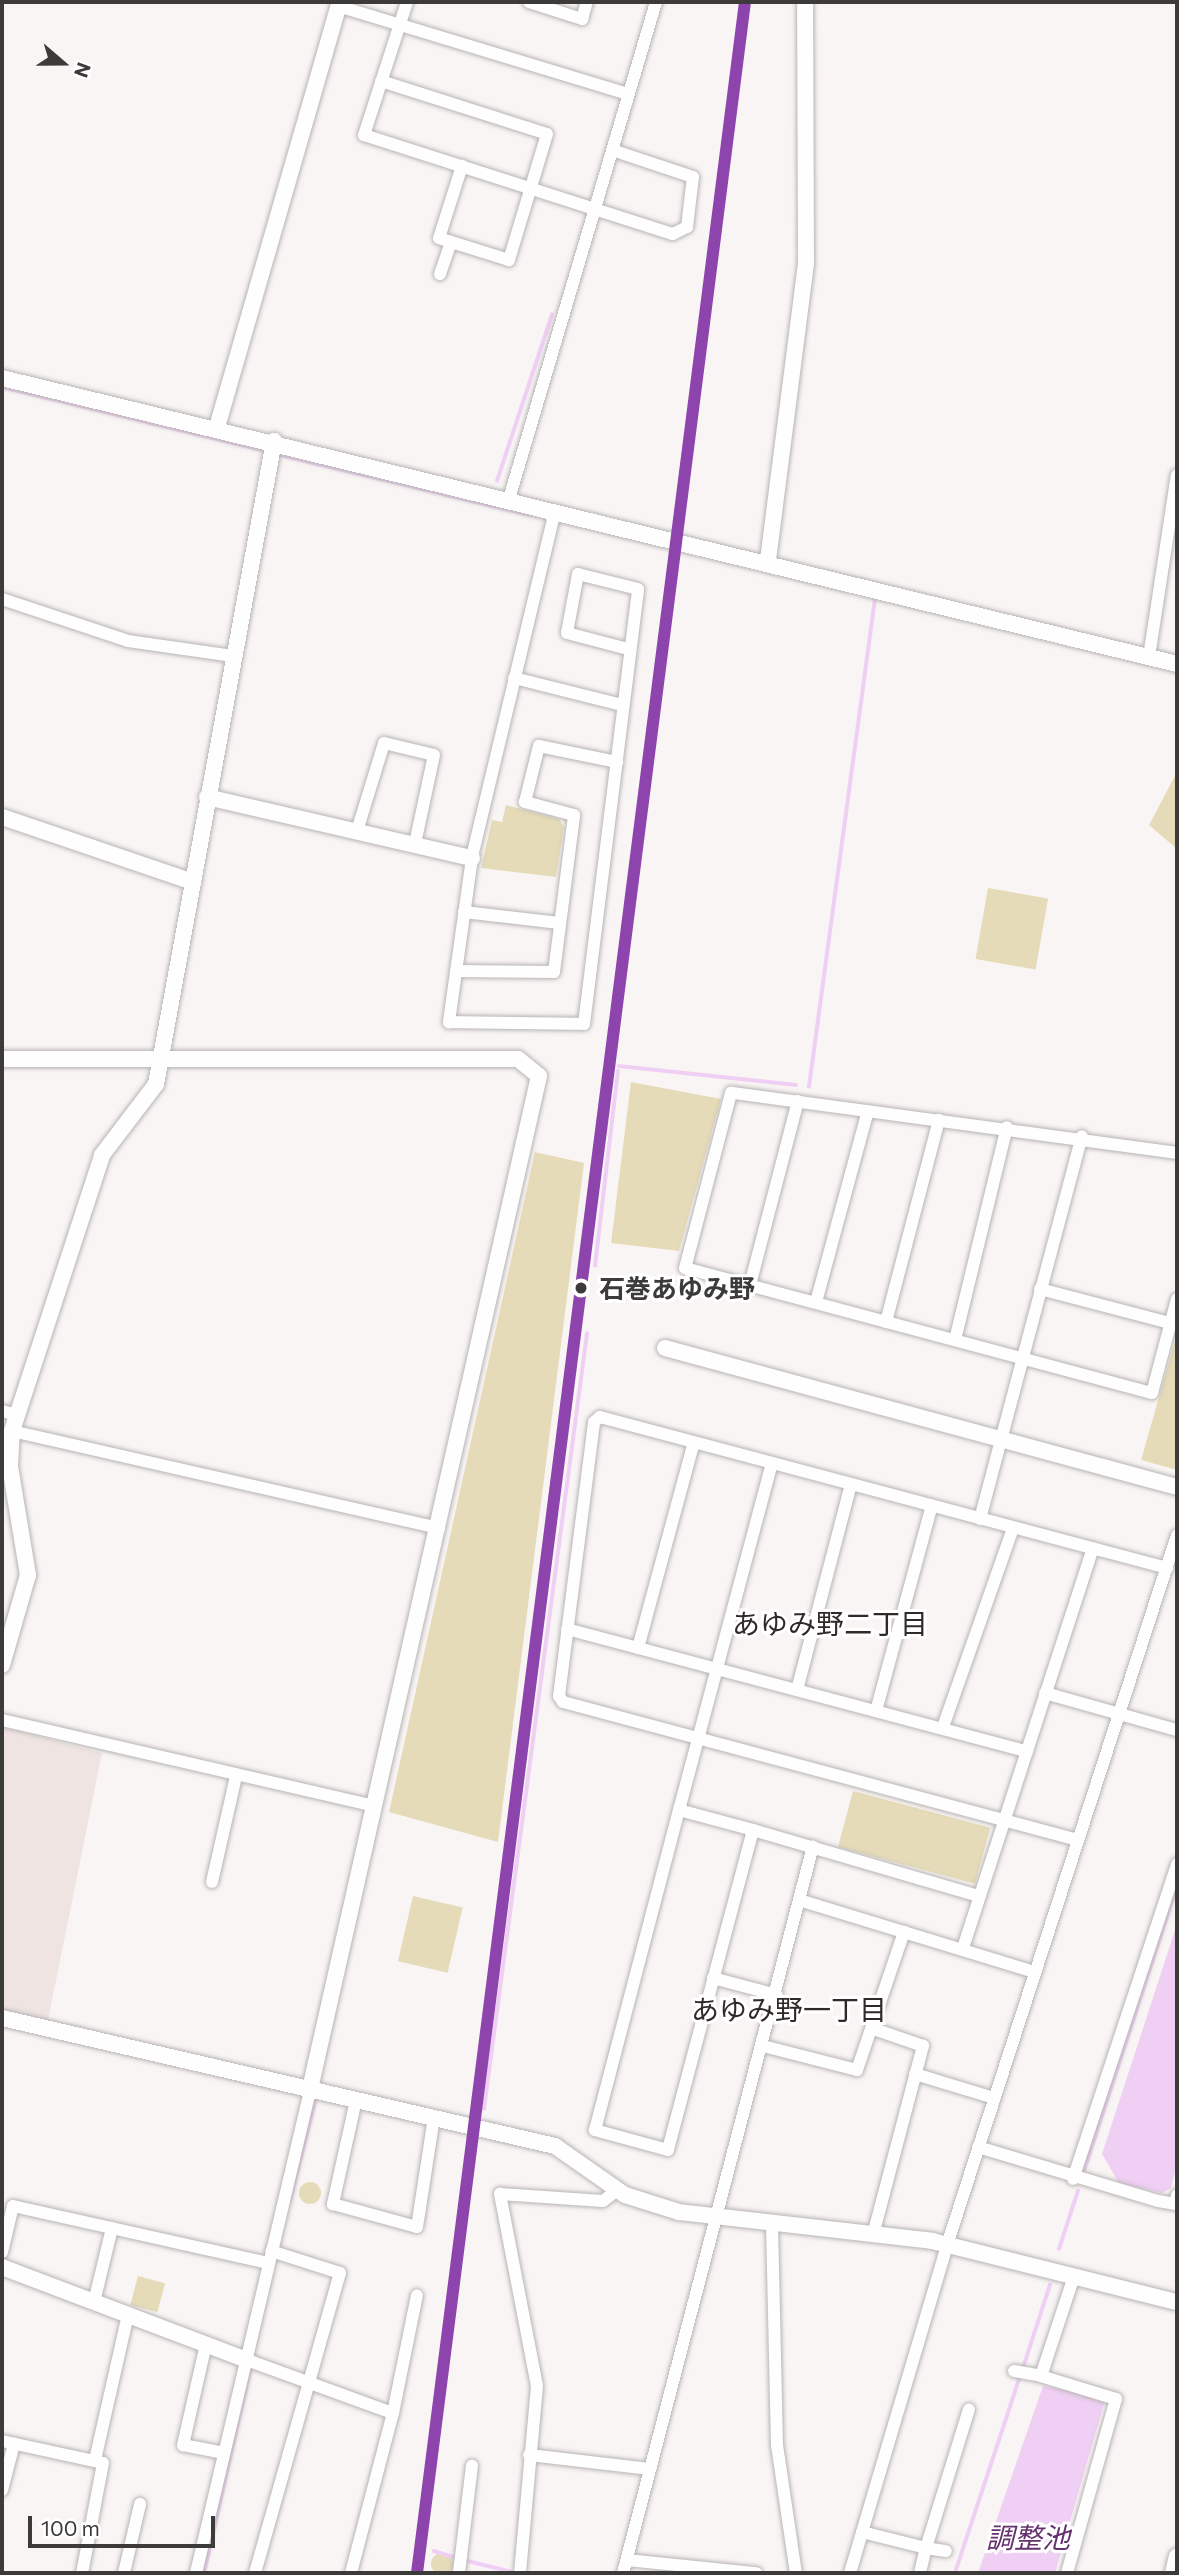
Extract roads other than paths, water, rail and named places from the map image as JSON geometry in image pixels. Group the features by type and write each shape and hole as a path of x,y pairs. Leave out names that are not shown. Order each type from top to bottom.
{"street":[{"path":"407,2 364,135 673,234 687,227 693,177 612,150"},
{"path":"529,2 582,19 587,2"},
{"path":"509,499 656,2"},
{"path":"768,560 806,263 805,2"},
{"path":"217,427 339,4 628,94"},
{"path":"381,81 547,134 509,260 439,239 462,166"},
{"path":"440,274 451,242"},
{"path":"2,378 768,560 1177,664"},
{"path":"2,1665 28,1575 10,1466 10,1419 102,1155 148,1100 162,1060 207,797 274,441"},
{"path":"1149,657 1177,475"},
{"path":"555,511 472,858 449,1022 584,1024 617,762 628,649 638,589 578,574 567,633 628,649"},
{"path":"2,598 128,641 233,656"},
{"path":"514,678 622,705"},
{"path":"356,831 384,743 434,755 415,844"},
{"path":"456,971 554,972 574,815 525,802 539,746 617,762"},
{"path":"207,797 472,858"},
{"path":"2,817 192,882"},
{"path":"464,912 559,923"},
{"path":"2,1059 518,1059 534,1068 539,1088 310,2089 252,2362 224,2453 196,2573"},
{"path":"1177,1153 1082,1136 868,1111 739,1091 728,1101 685,1268 1152,1393 1174,1325 1177,1299"},
{"path":"750,1285 798,1101"},
{"path":"816,1303 868,1111"},
{"path":"886,1322 939,1120"},
{"path":"955,1340 1007,1127"},
{"path":"979,1519 1082,1136"},
{"path":"1041,1289 1174,1325"},
{"path":"665,1348 1177,1487"},
{"path":"1078,1840 563,1702 559,1696 594,1422 600,1417 1167,1568"},
{"path":"10,1419 439,1528"},
{"path":"638,1648 694,1442"},
{"path":"753,1830 668,2150 595,2130 772,1463"},
{"path":"797,1690 851,1484"},
{"path":"876,1710 932,1505"},
{"path":"943,1727 1013,1528"},
{"path":"850,2573 947,2245 1177,1535"},
{"path":"963,1948 1093,1549"},
{"path":"567,1629 1027,1751"},
{"path":"1045,1693 1177,1730"},
{"path":"2,1720 236,1776 375,1805"},
{"path":"212,1882 236,1776"},
{"path":"679,1810 813,1846 979,1896"},
{"path":"756,2573 625,2567 777,1995 813,1846"},
{"path":"1073,2179 1177,1864"},
{"path":"799,1900 1035,1972"},
{"path":"763,2046 857,2070 874,2029 904,1932"},
{"path":"713,1978 777,1995"},
{"path":"2,2018 555,2146 617,2190 650,2205 717,2218 947,2245 1177,2302"},
{"path":"873,2235 923,2046 874,2029"},
{"path":"915,2074 994,2098"},
{"path":"356,2100 332,2204 416,2227 434,2117"},
{"path":"978,2147 1073,2179 1175,2204 1177,2195"},
{"path":"520,2573 536,2373 500,2194 603,2201 617,2190"},
{"path":"2,2252 13,2206 112,2228 275,2255 340,2273 255,2573"},
{"path":"772,2225 777,2445 796,2573"},
{"path":"94,2302 112,2228"},
{"path":"2,2267 393,2413"},
{"path":"1041,2376 1074,2276"},
{"path":"351,2573 393,2413 417,2295"},
{"path":"95,2460 128,2315"},
{"path":"206,2344 183,2445 224,2453"},
{"path":"1014,2371 1041,2376 1116,2399 1067,2573"},
{"path":"920,2573 970,2409"},
{"path":"2,2490 8,2442 95,2460 106,2470 82,2573"},
{"path":"529,2455 650,2469"},
{"path":"459,2573 472,2466"},
{"path":"124,2573 140,2504"},
{"path":"862,2532 946,2551"},
{"path":"1172,2573 1177,2556"}],"water":[{"path":"1177,1924 1177,2164 1171,2188 1162,2193 1119,2183 1102,2154"},
{"name":"調整池","path":"1043,2386 1106,2397 1055,2573 978,2573"}],"waterway":[{"path":"497,481 552,315"},
{"path":"2,387 266,451"},
{"path":"276,454 531,515"},
{"path":"809,1087 875,596"},
{"path":"619,1066 796,1085"},
{"path":"595,1266 618,1071"},
{"path":"484,2109 587,1334"},
{"path":"1084,2171 1177,1887"},
{"path":"290,2201 315,2102"},
{"path":"1059,2249 1078,2191"},
{"path":"1023,2368 1050,2285"},
{"path":"204,2573 251,2366"},
{"path":"955,2573 1020,2376"},
{"path":"434,2551 457,2558"},
{"path":"464,2560 516,2573"}],"place":[{"name":"石巻あゆみ野","path":"581,1288"}],"district":[{"name":"あゆみ野二丁目","path":"830,1623"},
{"name":"あゆみ野一丁目","path":"789,2009"}]}
